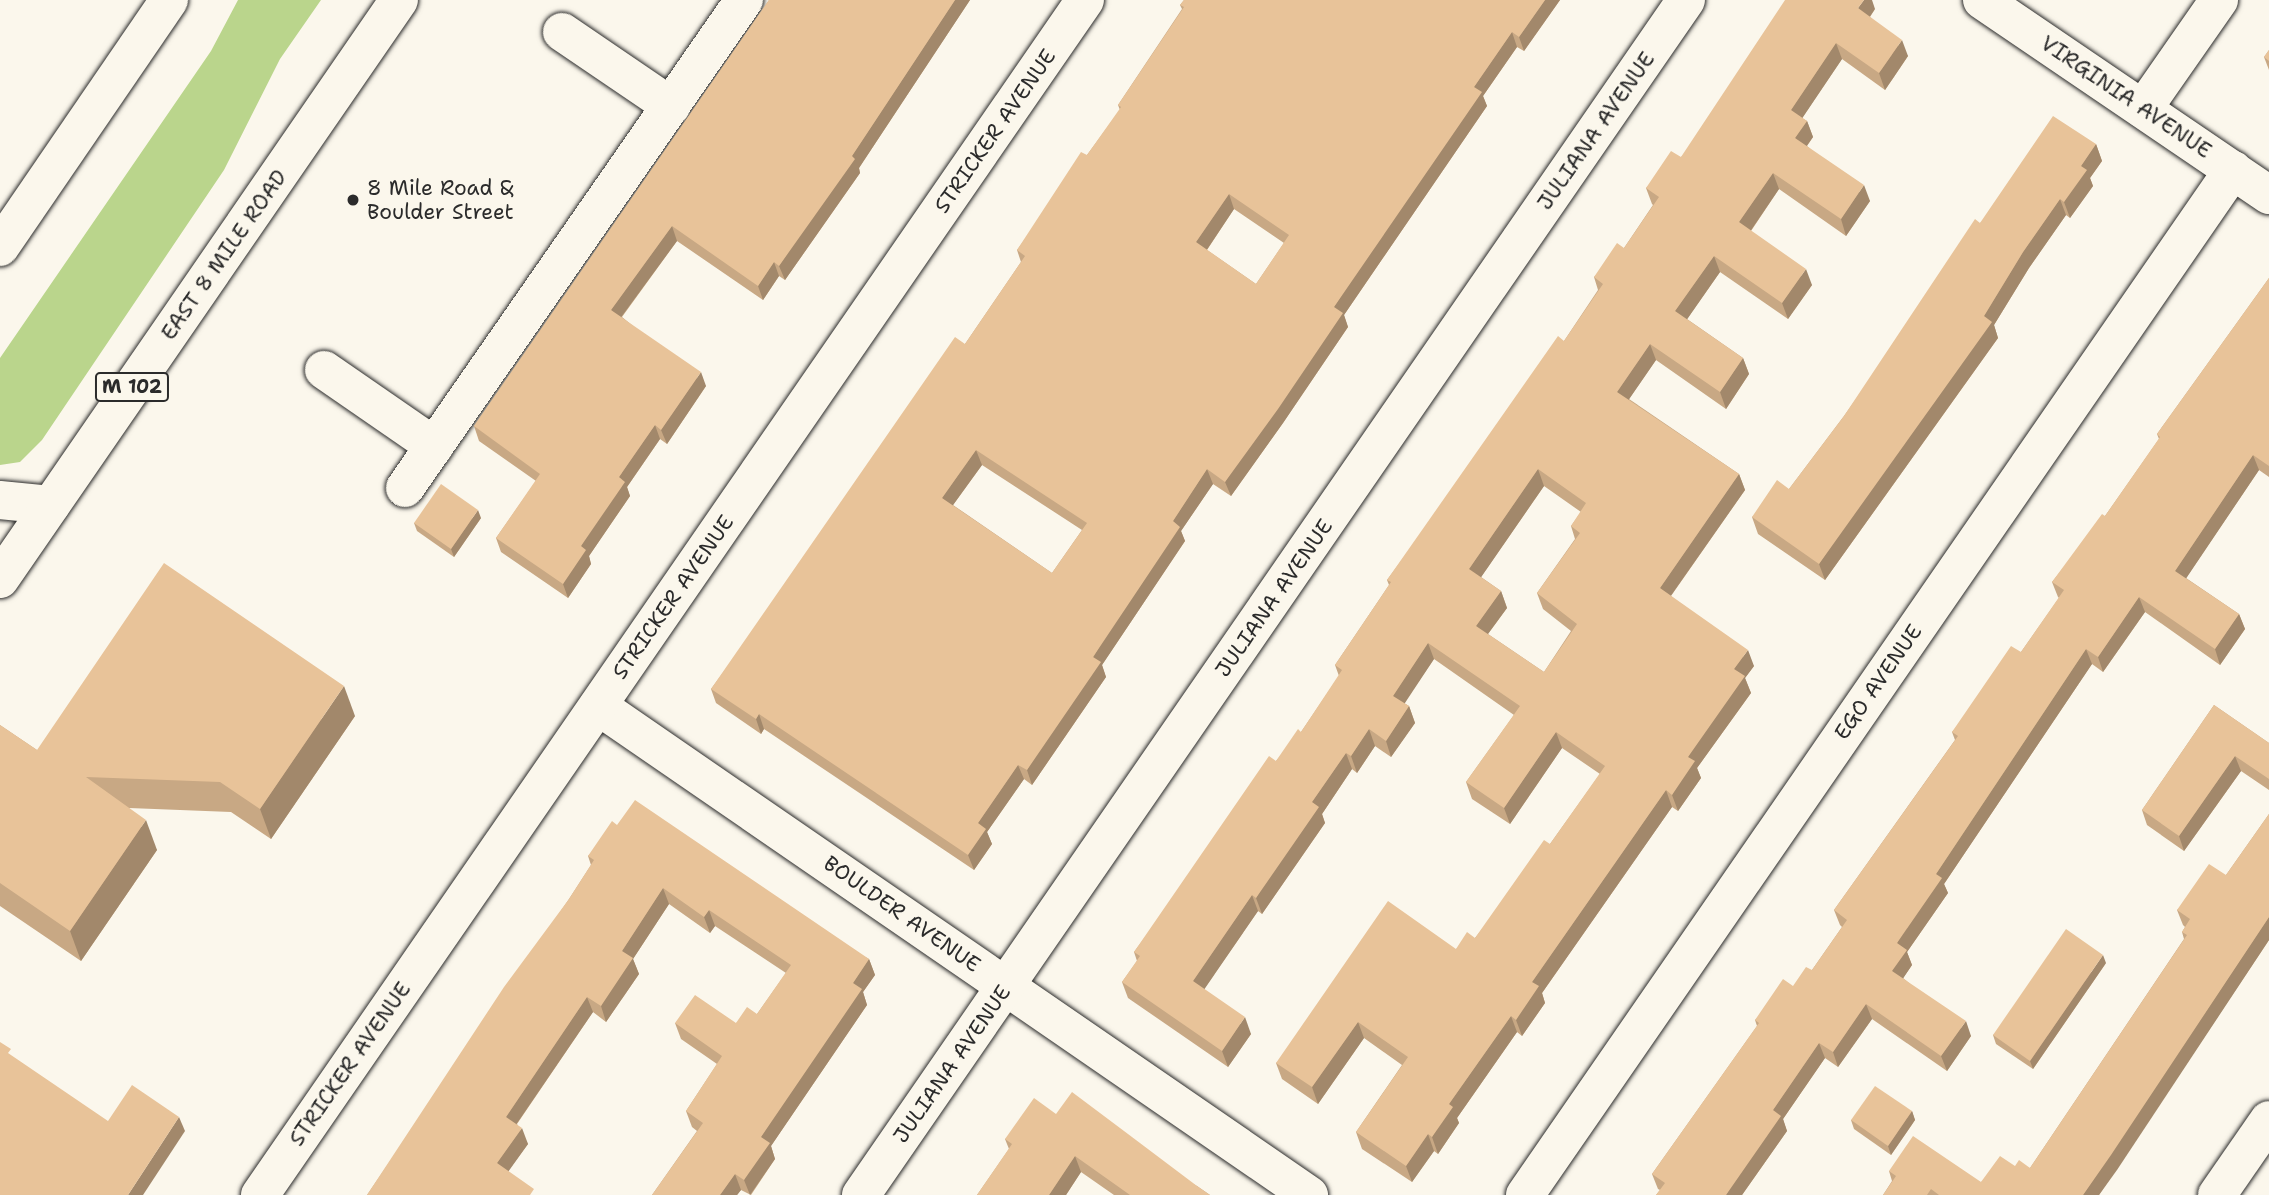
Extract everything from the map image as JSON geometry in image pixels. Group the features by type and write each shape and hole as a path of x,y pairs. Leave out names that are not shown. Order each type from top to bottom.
{"main road":[{"path":"0,247 169,0"},
{"name":"EAST 8 MILE ROAD","path":"0,579 399,0"},
{"path":"405,488 744,0"},
{"name":"STRICKER AVENUE","path":"260,1195 1085,0"},
{"name":"JULIANA AVENUE","path":"861,1195 1686,0"},
{"name":"VIRGINIA AVENUE","path":"1982,0 2269,195"},
{"path":"2143,109 2219,0"},
{"path":"562,32 671,106"},
{"name":"EGO AVENUE","path":"1525,1195 2233,170"},
{"path":"324,370 434,446"},
{"path":"0,500 51,505"},
{"name":"BOULDER AVENUE","path":"598,706 1309,1195"},
{"path":"2217,1195 2269,1120"}],"green space":[{"path":"238,0 321,0 280,59 224,170 42,440 20,462 0,465 0,358 211,51"}],"building":[{"path":"769,0 955,0 852,156 855,159 779,266 774,262 758,286 672,226 611,310 701,372 661,430 655,425 619,477 625,482 581,546 586,550 563,584 496,538 540,474 474,426"},
{"path":"1184,0 1545,0 1519,37 1512,32 1474,87 1482,92 1334,307 1343,313 1278,409 1225,482 1207,469 1173,521 1180,527 1093,657 1101,662 1027,770 1018,765 978,823 986,829 968,855 759,714 756,719 711,689 955,337 965,344 1025,256 1017,250 1081,152 1087,155 1121,107 1118,105 1184,7 1180,5","holes":["1229,194 1289,235 1256,284 1196,242","976,450 1087,523 1052,573 942,498"]},
{"path":"1785,0 1864,0 1858,8 1902,40 1879,73 1836,43 1791,110 1807,121 1795,138 1864,185 1841,219 1773,173 1739,222 1806,269 1782,303 1714,256 1675,311 1743,358 1720,392 1650,344 1617,392 1739,474 1660,588 1748,650 1734,669 1745,676 1688,757 1695,761 1672,795 1666,790 1532,982 1539,986 1516,1020 1511,1016 1449,1104 1453,1107 1432,1137 1428,1134 1406,1166 1356,1132 1408,1057 1358,1022 1312,1087 1276,1063 1388,901 1456,949 1467,932 1475,938 1544,840 1550,844 1605,766 1556,732 1504,808 1466,782 1520,706 1428,643 1393,696 1409,706 1386,741 1369,729 1351,756 1346,753 1312,802 1319,807 1256,898 1252,895 1193,981 1245,1017 1222,1051 1122,982 1140,956 1134,952 1269,756 1276,761 1298,729 1301,732 1342,670 1335,665 1391,582 1387,580 1558,336 1564,341 1603,284 1594,277 1617,243 1624,248 1659,197 1646,188 1671,151 1681,157","holes":["1538,469 1586,503 1571,526 1580,533 1537,593 1577,624 1544,672 1476,626 1501,591 1469,569"]},
{"path":"2053,116 2096,144 2081,166 2087,170 2064,202 2060,199 2023,252 1984,316 1992,322 1819,564 1752,517 1777,480 1789,489 1844,416 1975,219 1980,223"},
{"path":"2269,278 2269,466 2253,455 2175,571 2239,614 2215,649 2139,597 2098,657 2086,649 1936,874 1942,878 1897,943 1907,950 1892,971 1966,1021 1941,1056 1866,1004 1833,1052 1819,1043 1773,1110 1781,1116 1726,1195 1656,1195 1665,1183 1652,1174 1759,1023 1755,1020 1783,979 1793,986 1806,967 1812,970 1847,920 1834,910 1958,736 1952,732 2011,646 2021,652 2064,590 2052,582 2102,514 2105,516 2160,437 2157,434"},
{"path":"441,484 478,510 451,549 414,523"},
{"path":"164,563 344,686 260,809 220,782 86,777 146,820 70,931 0,883 0,725 37,750"},
{"path":"2214,705 2269,743 2269,779 2235,756 2179,836 2142,810"},
{"path":"635,800 869,959 853,983 862,989 761,1137 770,1143 744,1180 735,1174 720,1195 652,1195 703,1123 686,1111 722,1056 675,1023 695,995 736,1023 747,1007 757,1014 791,965 709,910 704,917 663,888 622,951 633,958 601,1006 587,997 506,1117 522,1128 497,1163 534,1189 530,1195 367,1195 504,987 569,899 594,860 588,856 612,821 617,825"},
{"path":"2269,814 2269,917 2083,1195 1939,1195 1931,1189 1927,1195 1883,1195 1896,1176 1889,1171 1913,1136 1981,1182 2000,1156 2015,1166 2019,1160 2030,1168 2187,935 2182,932 2190,919 2177,910 2209,864 2226,875"},
{"path":"2066,929 2103,955 2030,1061 1993,1035"},
{"path":"0,1042 11,1049 8,1053 108,1121 132,1085 179,1117 128,1195 0,1195"},
{"path":"1875,1086 1912,1111 1888,1146 1851,1120"},
{"path":"1072,1092 1210,1195 1130,1195 1075,1156 1049,1195 977,1195 1012,1144 1005,1139 1034,1098 1056,1114"}],"place":[{"name":"8 Mile Road & Boulder Street","path":"353,200"}]}
